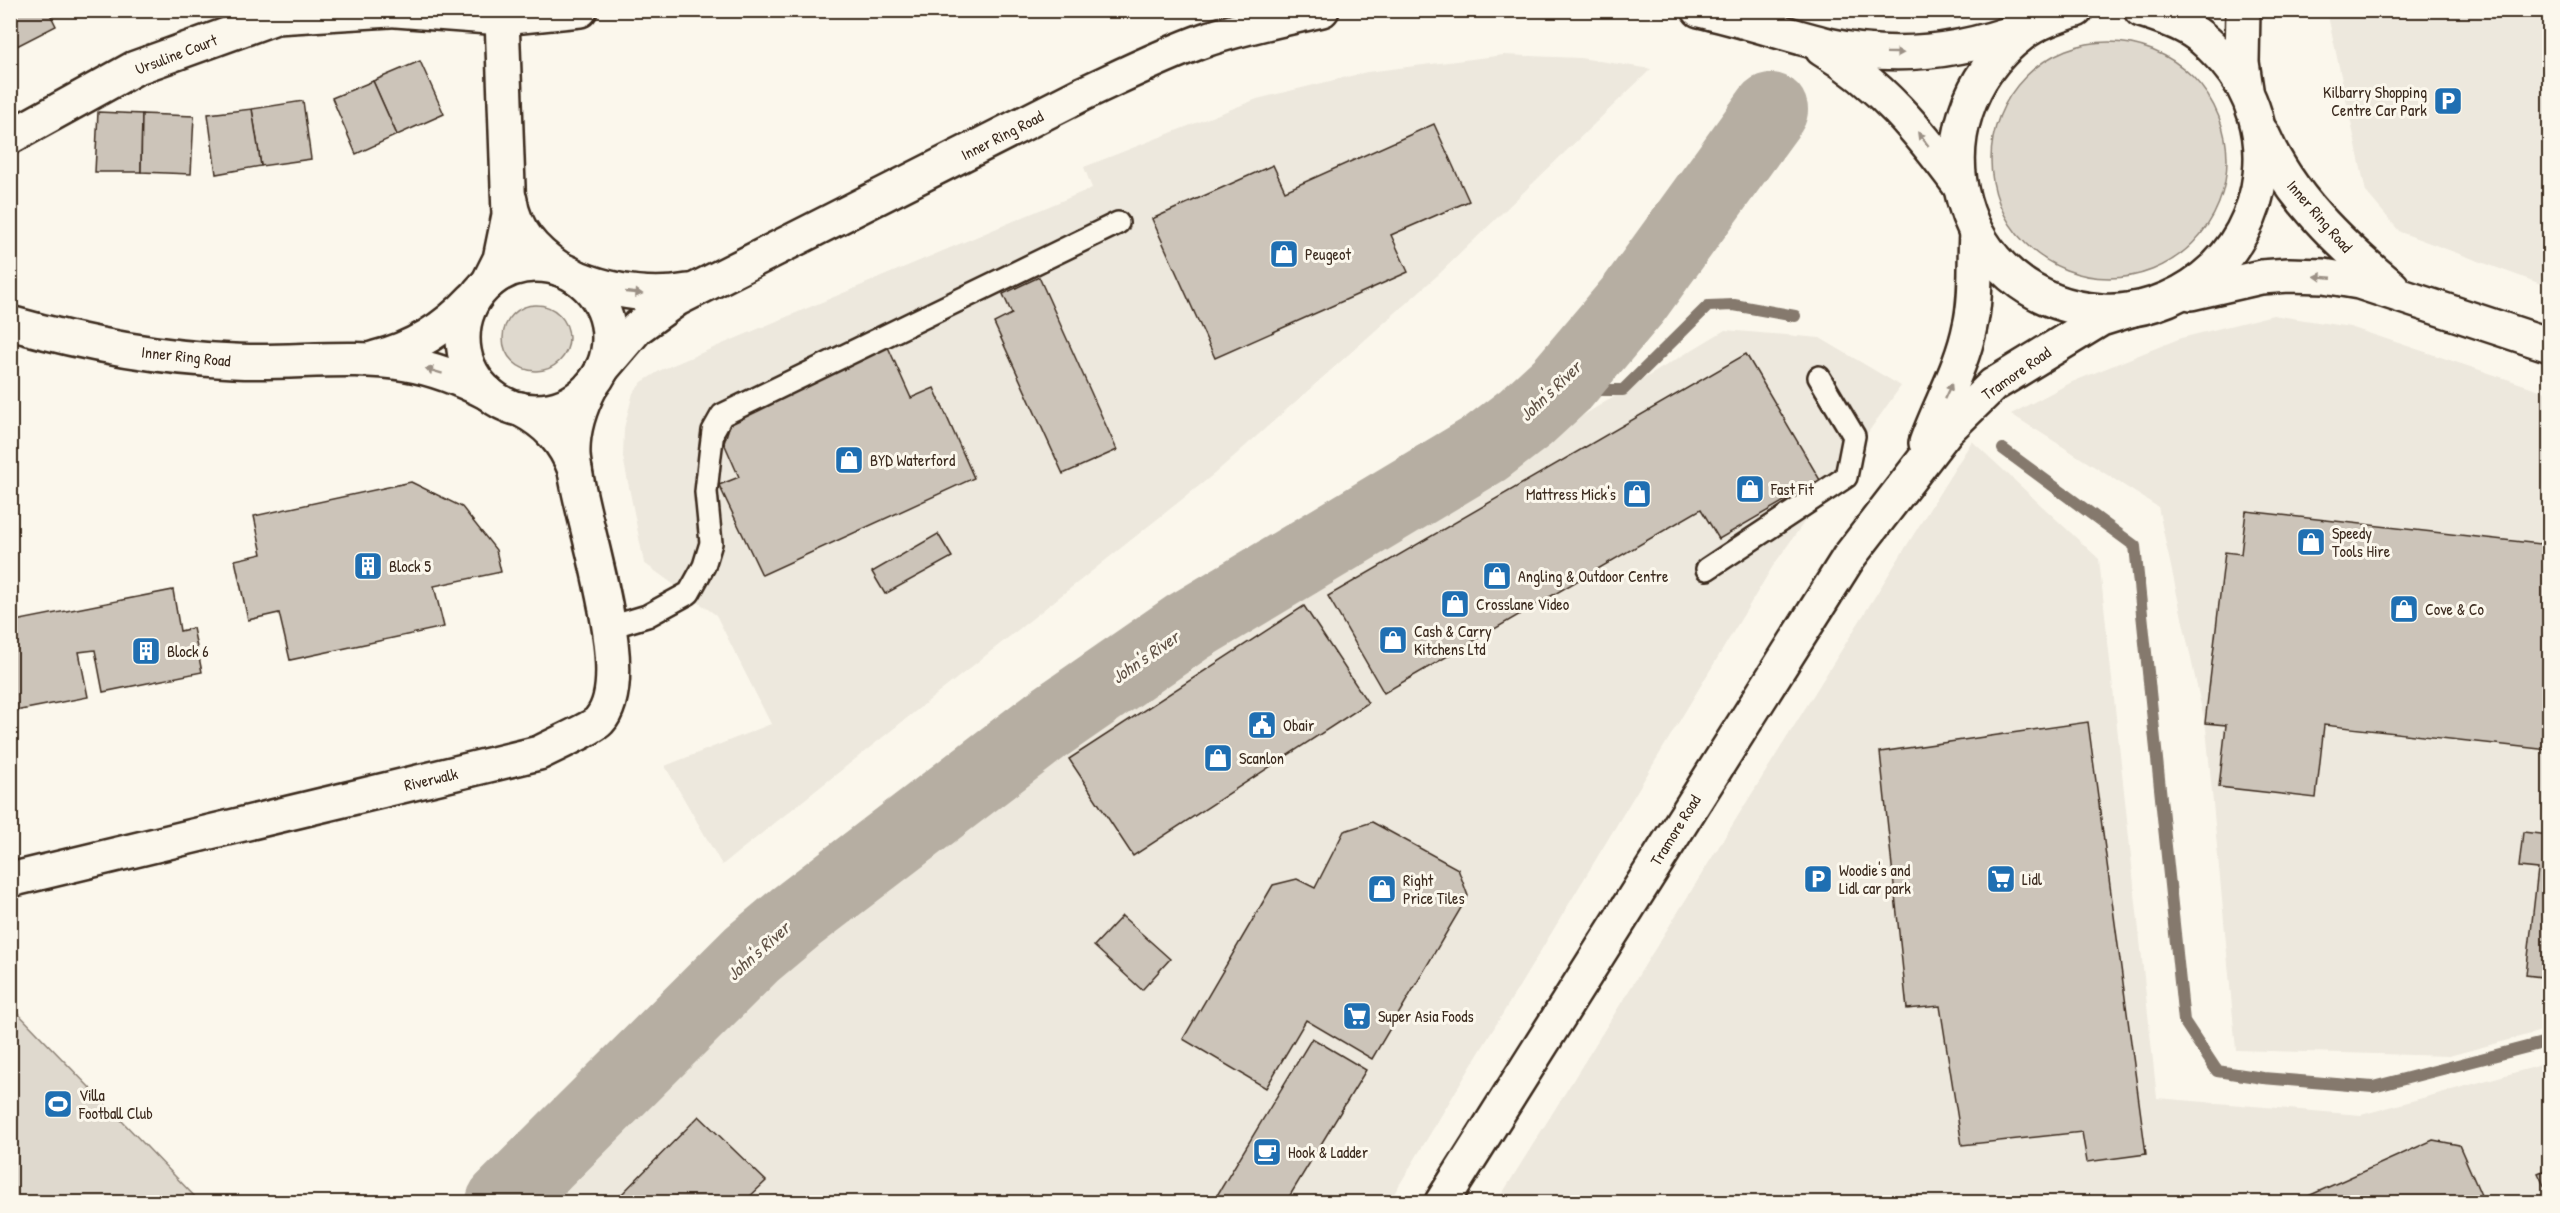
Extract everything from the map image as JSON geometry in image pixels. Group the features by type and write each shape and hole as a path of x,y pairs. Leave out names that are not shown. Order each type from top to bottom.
{"main road":[{"name":"Ursuline Court","path":"10,137 135,68 276,17 390,10"},
{"path":"396,10 502,18 580,10"},
{"name":"Inner Ring Road","path":"597,377 625,340 643,323 662,308 694,290 1140,66 1206,40 1267,22 1322,10"},
{"path":"1700,10 1861,51 1895,53 1934,52 1988,41 2063,15"},
{"path":"2141,10 2189,29 2212,47 2232,69 2252,108"},
{"path":"2063,15 2024,33 2001,52 1983,74 1960,127 1957,156 1959,185 1976,233 1994,259 2017,279 2043,296 2072,306 2102,311 2149,305 2192,287 2216,267 2236,244 2251,216 2260,186 2262,154 2242,62 2243,10"},
{"path":"502,18 509,192 504,246 501,260 467,311 463,329 463,347 467,364 476,380 488,393 520,409 553,431 565,447 576,474"},
{"path":"1796,36 1839,59 1870,81 1912,124 1959,185"},
{"name":"Inner Ring Road","path":"2252,108 2269,149 2303,201 2344,246 2400,294"},
{"path":"509,192 513,214 522,231 538,251 593,292 603,309 609,329 608,350 575,428 573,455 576,474"},
{"name":"Tramore Road","path":"1918,464 1935,417 1963,355 1971,325 1976,233"},
{"path":"482,289 503,273 520,266 540,265 569,274"},
{"name":"Inner Ring Road","path":"569,274 626,293 659,295 694,290"},
{"name":"Inner Ring Road","path":"2149,305 2230,283 2289,275 2324,276 2359,282 2400,294 2550,345"},
{"name":"Inner Ring Road","path":"364,360 393,353 421,340 444,325 482,289"},
{"name":"Tramore Road","path":"1442,1203 1849,557 1918,464 1947,430 1993,385 2101,319 2149,305"},
{"name":"Inner Ring Road","path":"10,323 115,348 188,358 287,362 364,360 406,363 432,369 488,393"},
{"path":"520,409 537,411 558,408 576,399 597,377"},
{"name":"Riverwalk","path":"10,880 539,753 599,722 612,694 613,671 605,604 576,474"}],"lane":[{"path":"608,628 647,616 689,593 704,566 711,543 706,492 710,455 713,431 722,415 1119,223"},
{"path":"1707,569 1846,477 1854,436 1820,377"}],"shaded area":[{"name":"Kilbarry Shopping Centre Car Park","path":"2327,11 2549,11 2549,287 2400,232 2366,192"},
{"path":"2097,42 2121,42 2143,47 2165,56 2193,76 2207,94 2218,115 2225,137 2227,160 2225,183 2218,205 2207,226 2193,244 2165,264 2143,273 2121,278 2097,278 2075,273 2053,264 2025,244 2005,216 1996,194 1991,172 1991,148 1996,126 2005,104 2025,76 2053,56 2075,47"},
{"path":"1504,55 1580,58 1651,69 1439,274 1214,474 722,865 665,766 771,724 716,615 644,563 623,457 624,428 633,393 642,382 661,370 1092,188 1084,167 1257,99 1367,72"},
{"path":"536,305 549,308 559,315 566,325 569,338 566,351 559,361 549,368 536,371 523,368 513,361 506,351 503,338 506,325 513,315 523,308"},
{"path":"2273,315 2350,327 2549,393 2549,1029 2449,1056 2236,1050 2206,728 2158,507 2011,414 2072,382 2181,338"},
{"path":"1725,330 1820,338 1901,386 1773,566 1389,1202 532,1202 757,973 1033,746"},
{"path":"1972,441 2099,559 2157,1098 2361,1115 2549,1063 2549,1202 1497,1202"},
{"name":"Villa Football Club","path":"11,1006 200,1202 11,1202"}],"building":[{"path":"10,10 48,10 56,26 11,49"},
{"path":"420,61 444,114 397,135 373,81"},
{"path":"373,81 397,135 356,154 332,98"},
{"path":"303,101 311,159 261,166 252,109"},
{"path":"252,109 261,166 216,174 208,114"},
{"path":"98,112 142,114 141,172 95,172"},
{"path":"142,114 194,116 191,174 141,172"},
{"name":"Peugeot","path":"1434,124 1469,201 1391,235 1408,272 1215,358 1152,219 1273,165 1285,191"},
{"path":"1039,277 1117,450 1063,474 994,323 1012,314 1003,294"},
{"name":"BYD Waterford","path":"888,347 911,398 934,388 974,478 762,575 719,485 739,477 724,443 732,418"},
{"path":"1746,354 1820,480 1719,539 1701,509 1384,693 1328,596"},
{"name":"Block 5","path":"411,482 462,507 496,550 501,572 434,586 444,627 290,660 279,613 248,620 235,560 262,554 254,516"},
{"path":"2246,511 2550,545 2550,750 2324,725 2316,798 2219,787 2226,725 2205,723 2225,552 2241,554"},
{"path":"938,534 952,557 885,594 872,572"},
{"name":"Block 6","path":"173,590 180,631 193,628 202,672 103,692 95,650 79,652 88,697 10,712 10,622"},
{"path":"1304,606 1368,703 1133,856 1069,759"},
{"name":"Lidl","path":"2088,722 2146,1154 2087,1162 2082,1132 1962,1145 1940,1006 1907,1009 1880,752"},
{"path":"1372,822 1458,869 1468,896 1372,1059 1306,1020 1266,1088 1183,1039 1273,885 1297,879 1315,888 1344,831"},
{"path":"2523,832 2550,835 2550,978 2526,975 2538,869 2519,867"},
{"path":"1122,916 1170,959 1142,990 1094,946"},
{"path":"1312,1038 1366,1070 1286,1202 1213,1202"},
{"path":"699,1116 766,1181 744,1202 614,1202"},
{"path":"2433,1140 2459,1145 2484,1202 2295,1202"},
{"path":"2550,1168 2550,1198 2538,1173"}],"waterway":[{"name":"John's River","path":"503,1202 752,954 796,917 1048,724 1188,627 1486,448 1525,418 1563,383 1634,299 1771,110"},
{"path":"1563,383 1588,390 1623,390 1708,306 1734,305 1795,316"},
{"path":"2003,449 2135,546 2184,1021 2217,1071 2263,1078 2373,1087 2550,1041"}],"place":[{"name":"Kilbarry Shopping Centre Car Park","path":"2448,101"},
{"name":"Peugeot","path":"1284,254"},
{"name":"BYD Waterford","path":"849,460"},
{"name":"Fast Fit","path":"1750,489"},
{"name":"Mattress Mick's","path":"1637,494"},
{"name":"Speedy Tools Hire","path":"2311,542"},
{"name":"Block 5","path":"368,566"},
{"name":"Angling & Outdoor Centre","path":"1497,576"},
{"name":"Crosslane Video","path":"1455,604"},
{"name":"Cove & Co","path":"2404,609"},
{"name":"Cash & Carry Kitchens Ltd","path":"1393,640"},
{"name":"Block 6","path":"146,651"},
{"name":"Obair","path":"1262,725"},
{"name":"Scanlon","path":"1218,758"},
{"name":"Woodie's and Lidl car park","path":"1818,879"},
{"name":"Lidl","path":"2001,879"},
{"name":"Right Price Tiles","path":"1382,889"},
{"name":"Super Asia Foods","path":"1357,1016"},
{"name":"Villa Football Club","path":"58,1104"},
{"name":"Hook & Ladder","path":"1267,1152"}]}
